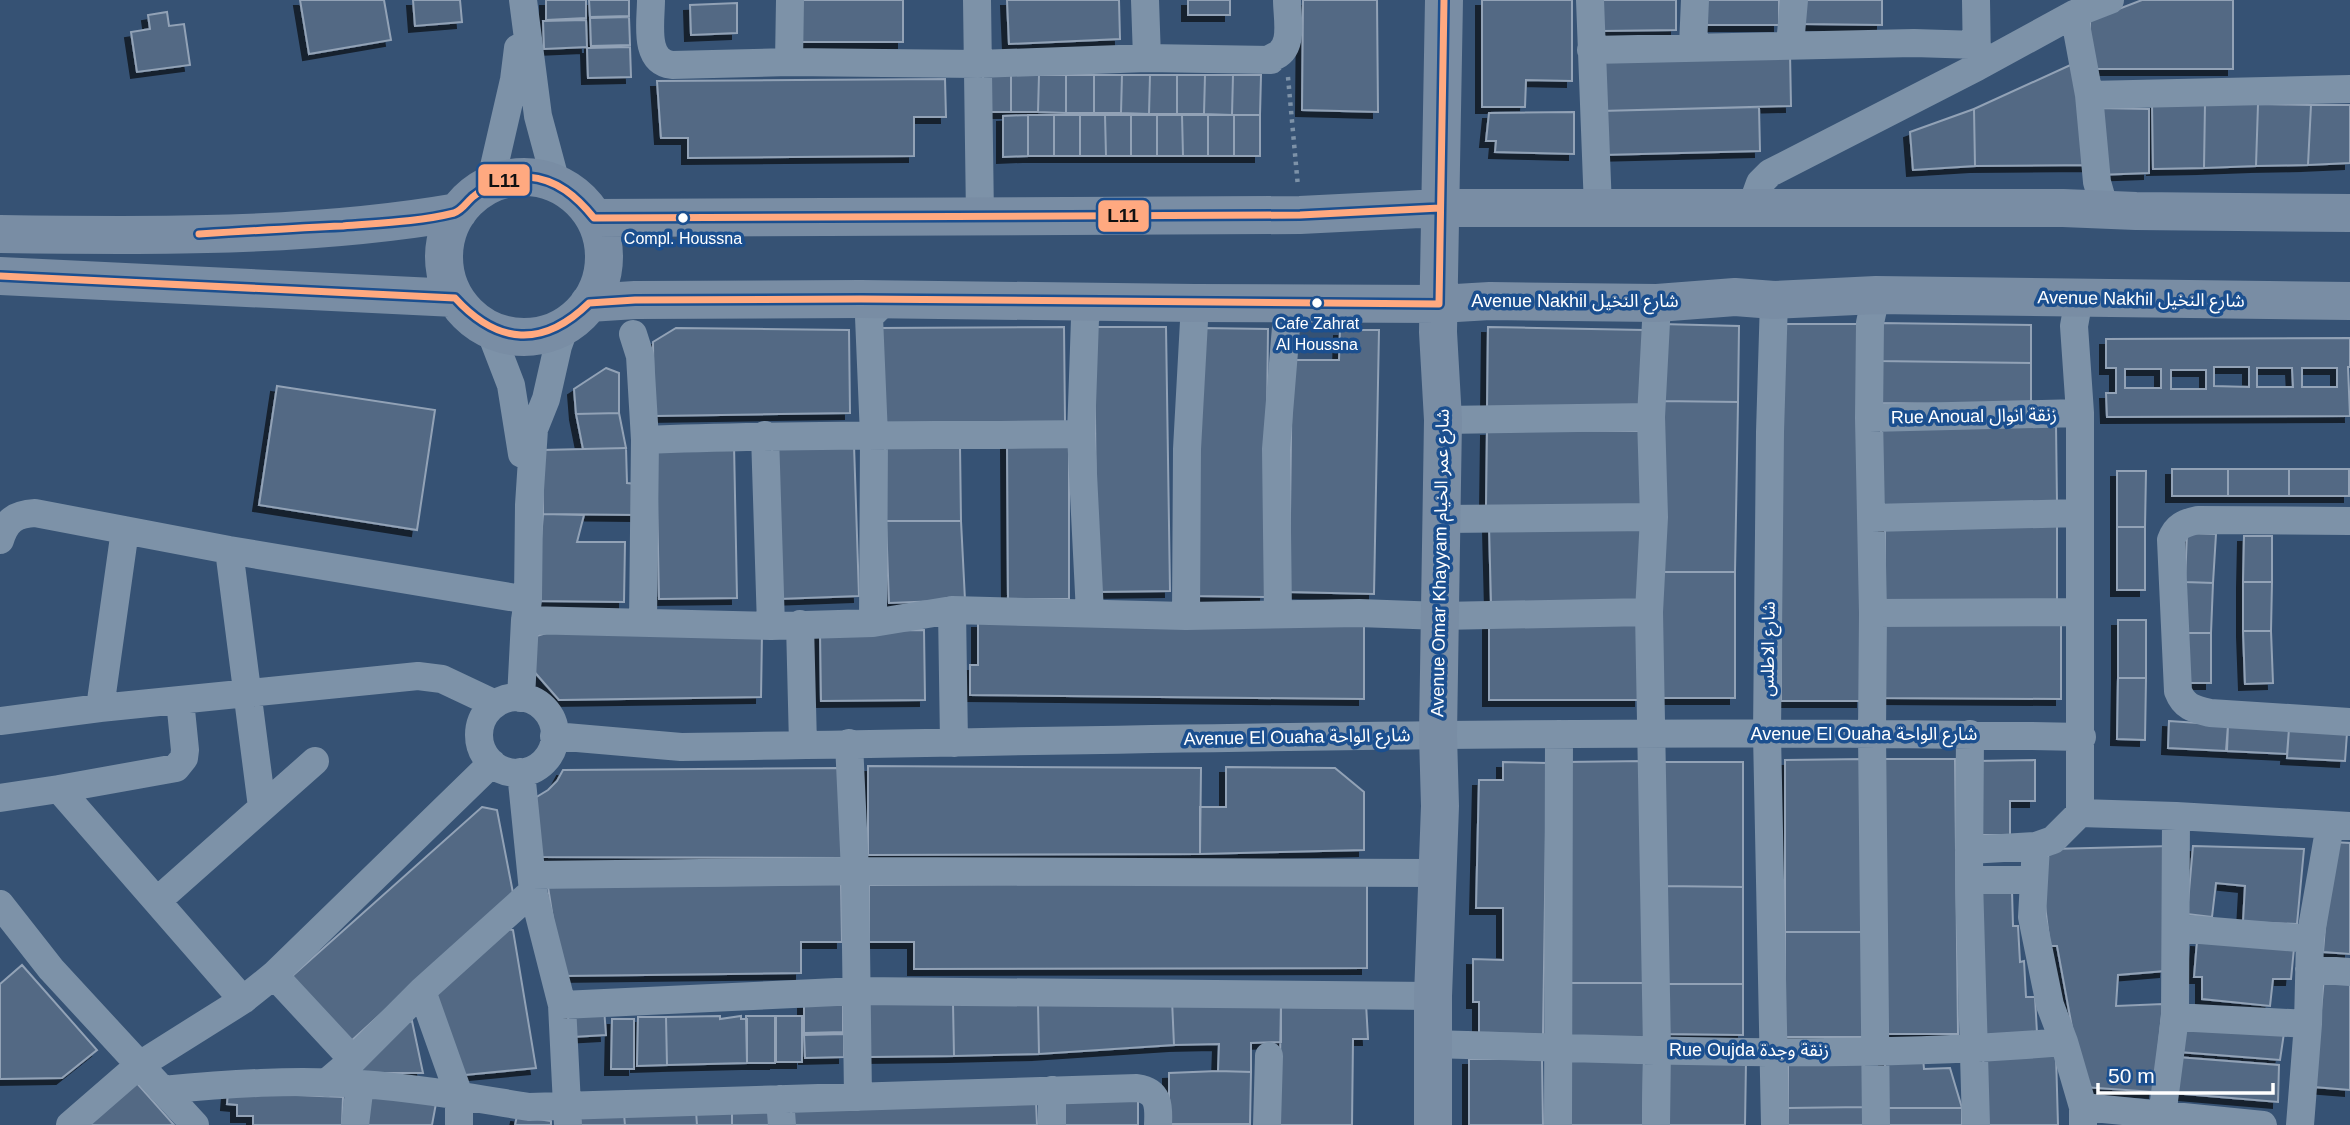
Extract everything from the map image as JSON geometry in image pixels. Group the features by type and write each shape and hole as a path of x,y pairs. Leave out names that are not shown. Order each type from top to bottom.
{"street":[{"path":"651,0 652,47 654,55 663,64 978,64 1147,58 1271,60 1286,48 1287,0"},
{"path":"789,62 790,0"},
{"path":"977,0 980,216"},
{"path":"1145,0 1147,58"},
{"name":"Avenue Omar Khayyam شارع عمر الخيام","path":"1433,1125 1433,996 1440,806 1438,735 1443,420 1438,304 1444,0"},
{"path":"1590,0 1598,208"},
{"path":"1693,46 1695,0"},
{"path":"1790,45 1794,0"},
{"path":"1976,0 1977,56"},
{"path":"1762,207 1756,194 1760,183 1770,173 1977,56 2110,0"},
{"path":"523,3 538,116 555,183"},
{"path":"490,184 514,80 523,3"},
{"path":"2074,15 2089,95 2097,181 2105,210"},
{"path":"1591,50 1914,43 1977,56"},
{"path":"2089,95 2350,89"},
{"path":"0,721 100,708 418,676 442,679 508,701 534,701 551,719 554,736 552,749 545,760 530,770 508,771 492,764 483,751 479,736 484,716 508,701 527,610 534,429 546,399 558,346 602,276 604,256 601,236 594,218 578,198 555,183 523,177 490,184 469,199 457,212 448,232 444,255 447,277 456,298 470,316 489,328 523,336 545,333 578,314"},
{"path":"594,218 1300,215 1440,208 1762,207 2350,213"},
{"path":"0,234 155,236 390,223 457,212"},
{"path":"0,276 456,298"},
{"path":"1876,295 1870,323 1869,418 1876,1125"},
{"name":"Avenue Nakhil شارع النخيل","path":"578,314 635,300 1438,304 1490,300 1657,303 1735,297 1774,300 1876,295 2350,302"},
{"path":"1969,850 2036,846 2053,840 2080,813 2080,414 2074,327 2079,298"},
{"path":"873,623 874,436 869,317 886,300"},
{"name":"شارع الاطلس","path":"1774,300 1767,734 1775,1125"},
{"path":"1090,613 1081,434 1085,319 1092,302"},
{"path":"1186,616 1187,449 1195,303"},
{"path":"1278,613 1276,449 1288,303"},
{"path":"1656,1125 1649,612 1654,517 1651,417 1657,303"},
{"path":"489,328 511,385 529,505"},
{"path":"633,334 640,356 645,440 643,622"},
{"name":"Rue Anoual زنقة انوال","path":"1869,418 2080,414"},
{"path":"1443,420 1651,417"},
{"path":"645,440 765,435 1081,434"},
{"path":"765,435 771,626"},
{"path":"0,540 9,521 21,514 35,513 527,610 643,622 771,626 873,623 952,610 1186,616 1359,612 1441,616 1649,612"},
{"path":"1871,518 2080,513"},
{"path":"1442,519 1654,517"},
{"path":"2350,521 2198,520 2184,523 2175,530 2171,540 2178,691 2182,701 2191,708 2210,713 2350,722"},
{"path":"100,708 125,530"},
{"path":"229,550 262,807"},
{"path":"952,610 954,743"},
{"path":"1873,613 2080,612"},
{"path":"800,624 803,745"},
{"path":"0,798 176,768 184,758 185,750 180,700"},
{"name":"Avenue El Ouaha شارع الواحة","path":"554,736 681,747 1559,734 1872,733 2082,737"},
{"path":"1558,1125 1559,734"},
{"path":"1970,734 1969,880 1976,1125"},
{"path":"849,743 855,871 858,1097"},
{"path":"157,901 315,761"},
{"path":"70,1125 138,1066 243,1000 274,975 492,764"},
{"path":"521,772 533,883 562,1005 567,1115"},
{"path":"59,789 243,1000"},
{"path":"2080,813 2340,826 2310,939 2308,1024 2300,1125"},
{"path":"2162,1116 2175,1017 2176,816"},
{"path":"2036,846 2032,917 2050,1004 2064,1042 2083,1116 2162,1116 2263,1125"},
{"path":"162,1090 227,1084 326,1083 356,1072 422,991 533,883 855,871 1436,873"},
{"path":"1969,880 2034,880"},
{"path":"0,904 51,969 195,1125"},
{"path":"2176,928 2310,939"},
{"path":"2309,969 2350,972"},
{"path":"274,975 356,1072 567,1115 781,1112 858,1097 1143,1088 1157,1099 1158,1125"},
{"path":"422,991 459,1095 459,1125"},
{"path":"562,1005 858,991 1433,996"},
{"path":"2175,1017 2308,1024"},
{"name":"Rue Oujda زنقة وجدة","path":"1434,1044 1775,1051 1972,1050 2064,1042"},
{"path":"1267,1125 1269,1056"},
{"path":"355,1125 356,1072"},
{"path":"1052,1090 1052,1125"}],"path":[{"path":"1286,48 1300,215"}],"building":[{"path":"300,0 384,0 391,40 309,54"},
{"path":"413,0 460,0 462,22 415,26"},
{"path":"546,0 586,0 586,18 546,20"},
{"path":"589,0 629,0 629,16 590,17"},
{"path":"799,0 903,0 903,42 800,42"},
{"path":"1007,0 1119,0 1120,39 1009,44"},
{"path":"1188,0 1230,0 1230,15 1188,15"},
{"path":"1303,0 1377,0 1378,112 1302,110"},
{"path":"1482,0 1572,0 1572,81 1526,80 1525,107 1482,107"},
{"path":"1601,0 1676,0 1676,30 1601,31"},
{"path":"1705,0 1779,0 1779,25 1705,25"},
{"path":"1805,0 1882,0 1882,25 1805,24"},
{"path":"2142,0 2233,0 2233,69 2090,69 2090,20"},
{"path":"737,3 737,33 691,35 690,5"},
{"path":"167,12 169,26 184,24 190,65 137,72 131,32 150,29 148,15"},
{"path":"629,17 630,45 591,46 590,18"},
{"path":"586,20 587,47 544,49 543,21"},
{"path":"630,47 631,77 588,78 587,48"},
{"path":"1790,53 1791,106 1600,111 1599,58"},
{"path":"2077,62 2095,165 1975,166 1974,109"},
{"path":"983,75 1011,75 1011,112 983,112"},
{"path":"1011,75 1039,75 1038,112 1011,112"},
{"path":"1039,75 1066,75 1066,113 1038,112"},
{"path":"1066,75 1094,75 1094,113 1066,113"},
{"path":"1094,75 1122,75 1121,113 1094,113"},
{"path":"1122,75 1150,75 1149,114 1121,113"},
{"path":"1150,75 1177,75 1177,114 1149,114"},
{"path":"1177,75 1205,75 1204,114 1177,114"},
{"path":"1205,75 1233,75 1232,115 1204,114"},
{"path":"1233,75 1261,75 1260,115 1232,115"},
{"path":"945,79 946,117 914,117 914,156 688,158 688,138 661,138 657,81"},
{"path":"2152,103 2205,103 2204,168 2153,169"},
{"path":"2205,103 2258,104 2256,166 2204,168"},
{"path":"2258,104 2311,105 2308,165 2256,166"},
{"path":"2311,105 2350,105 2350,163 2308,165"},
{"path":"1759,107 1760,151 1602,155 1600,111"},
{"path":"2096,108 2149,109 2149,173 2097,175"},
{"path":"1974,109 1975,166 1913,170 1910,132"},
{"path":"1574,112 1574,154 1495,152 1496,141 1486,141 1489,113"},
{"path":"1028,115 1028,156 1003,157 1003,116"},
{"path":"1028,115 1054,115 1054,156 1028,156"},
{"path":"1054,115 1080,115 1080,156 1054,156"},
{"path":"1080,115 1105,115 1106,156 1080,156"},
{"path":"1105,115 1131,115 1131,156 1106,156"},
{"path":"1131,115 1157,115 1157,156 1131,156"},
{"path":"1157,115 1182,115 1183,156 1157,156"},
{"path":"1182,115 1208,115 1208,156 1183,156"},
{"path":"1208,115 1234,115 1234,156 1208,156"},
{"path":"1234,115 1260,115 1260,156 1234,156"},
{"path":"1878,323 2031,325 2031,363 1877,361"},
{"path":"1661,324 1739,326 1738,402 1660,401"},
{"path":"1779,324 1860,324 1862,701 1781,701"},
{"path":"1064,327 1065,422 879,423 879,328"},
{"path":"1094,327 1166,327 1170,591 1097,592"},
{"path":"1488,327 1644,330 1643,412 1487,409"},
{"path":"676,328 849,330 850,413 654,416 653,342"},
{"path":"1200,328 1268,329 1265,597 1197,596"},
{"path":"1340,330 1379,330 1374,594 1289,592 1292,360 1339,360"},
{"path":"2350,338 2350,416 2107,417 2106,393 2116,393 2116,368 2106,368 2106,339","holes":["2214,367 2249,367 2249,387 2214,386","2257,368 2292,368 2293,387 2257,387","2302,368 2337,368 2337,387 2302,387","2125,369 2161,369 2161,388 2125,388","2171,370 2206,370 2206,389 2171,389"]},
{"path":"1877,361 2031,363 2031,405 1877,403"},
{"path":"606,368 619,373 619,413 576,414 574,389"},
{"path":"277,386 435,410 417,530 259,505"},
{"path":"1660,401 1738,402 1735,572 1657,572"},
{"path":"619,413 626,448 583,449 576,414"},
{"path":"2056,425 2057,503 1882,506 1881,427"},
{"path":"1487,430 1646,431 1645,508 1486,506"},
{"path":"1007,442 1069,443 1069,599 1008,599"},
{"path":"734,444 737,598 659,599 656,446"},
{"path":"854,445 859,596 778,599 772,448"},
{"path":"960,446 961,521 886,521 885,447"},
{"path":"626,448 627,483 637,484 637,515 543,514 542,450"},
{"path":"2172,469 2228,469 2228,496 2172,496"},
{"path":"2228,469 2289,469 2289,496 2228,496"},
{"path":"2289,469 2349,469 2349,496 2289,496"},
{"path":"2117,471 2146,471 2145,527 2117,527"},
{"path":"543,514 584,515 577,542 625,542 624,602 536,601"},
{"path":"886,521 961,521 965,600 889,603"},
{"path":"1885,522 2057,523 2057,601 1885,600"},
{"path":"1643,523 1644,601 1491,603 1489,525"},
{"path":"2117,527 2145,527 2145,590 2117,590"},
{"path":"2187,533 2216,534 2213,583 2185,582"},
{"path":"2244,536 2272,536 2272,582 2243,582"},
{"path":"1657,572 1735,572 1735,698 1657,698"},
{"path":"2185,582 2213,583 2211,633 2186,633"},
{"path":"2243,582 2272,582 2271,631 2243,631"},
{"path":"2118,620 2146,620 2146,678 2118,678"},
{"path":"1882,621 2061,622 2061,699 1882,698"},
{"path":"978,622 1364,626 1364,699 970,695 970,665 978,665"},
{"path":"1489,624 1640,624 1640,700 1489,700"},
{"path":"924,630 925,700 821,701 820,631"},
{"path":"553,631 762,633 761,697 559,700 531,668 530,638"},
{"path":"2243,631 2271,631 2273,683 2245,684"},
{"path":"2186,633 2211,633 2211,683 2187,683"},
{"path":"2118,678 2146,678 2145,740 2117,739"},
{"path":"2169,721 2228,725 2226,751 2168,748"},
{"path":"2228,725 2289,729 2287,754 2227,751"},
{"path":"2289,729 2347,733 2345,761 2287,758"},
{"path":"1864,759 1864,932 1785,932 1785,760"},
{"path":"1882,759 1955,759 1958,1034 1885,1034"},
{"path":"2035,760 2035,801 2010,801 2010,835 1978,835 1977,761"},
{"path":"1646,761 1648,983 1568,983 1566,762"},
{"path":"1503,762 1547,763 1543,1036 1479,1035 1479,1002 1473,1002 1473,959 1503,960 1503,908 1476,908 1479,780 1503,780"},
{"path":"1664,762 1743,762 1743,887 1664,886"},
{"path":"868,766 1201,768 1200,854 868,855"},
{"path":"1226,767 1335,768 1364,792 1364,850 1200,854 1200,807 1226,807"},
{"path":"840,768 842,858 540,857 530,801 548,790 563,770"},
{"path":"482,807 497,810 513,893 349,1043 290,978"},
{"path":"2332,842 2350,843 2350,954 2323,952"},
{"path":"2172,846 2165,971 2118,975 2116,1006 2163,1004 2154,1092 2083,1087 2057,946 2050,946 2042,881 2050,849"},
{"path":"2193,846 2304,849 2297,924 2243,922 2245,886 2216,883 2212,917 2187,914"},
{"path":"1367,883 1367,968 914,969 914,942 869,942 869,885"},
{"path":"841,884 842,942 801,942 801,973 562,976 548,887"},
{"path":"1664,886 1743,887 1743,984 1664,984"},
{"path":"2012,891 2013,926 2018,926 2026,997 2035,997 2037,1033 1985,1035 1980,892"},
{"path":"507,929 513,930 536,1068 455,1076 435,993"},
{"path":"1785,932 1864,932 1865,1037 1785,1037"},
{"path":"2197,941 2294,948 2291,979 2273,979 2270,1006 2202,999 2202,977 2194,977"},
{"path":"22,965 97,1050 62,1078 0,1079 0,984"},
{"path":"2324,978 2350,980 2350,1090 2314,1087"},
{"path":"1568,983 1648,983 1649,1040 1568,1040"},
{"path":"1664,984 1743,984 1743,1035 1664,1034"},
{"path":"1172,1000 1281,1000 1281,1042 1251,1043 1251,1072 1218,1071 1219,1044 1174,1045"},
{"path":"1172,1000 1174,1045 1039,1054 1038,1004"},
{"path":"1281,1000 1366,1003 1368,1039 1353,1039 1352,1125 1279,1125"},
{"path":"804,1003 843,1003 843,1032 804,1033"},
{"path":"869,1004 953,1004 954,1056 869,1057"},
{"path":"953,1004 1038,1004 1039,1054 954,1056"},
{"path":"566,1008 604,1008 606,1035 572,1037"},
{"path":"720,1016 720,1019 741,1016 741,1019 747,1019 747,1063 667,1065 666,1017"},
{"path":"746,1016 775,1016 775,1063 747,1063"},
{"path":"776,1016 802,1016 802,1062 776,1062"},
{"path":"638,1017 666,1017 667,1065 637,1066"},
{"path":"612,1019 634,1019 634,1069 611,1069"},
{"path":"412,1021 423,1073 342,1073 383,1030"},
{"path":"2182,1025 2284,1033 2280,1060 2179,1052"},
{"path":"844,1034 844,1057 805,1058 804,1035"},
{"path":"2056,1055 2058,1125 1986,1125 1983,1057"},
{"path":"1788,1056 1864,1056 1864,1107 1788,1108"},
{"path":"2177,1057 2279,1065 2278,1102 2173,1093"},
{"path":"1567,1058 1644,1059 1643,1125 1567,1125"},
{"path":"1666,1058 1746,1060 1745,1125 1665,1125"},
{"path":"1923,1058 1924,1069 1950,1068 1962,1108 1885,1108 1885,1059"},
{"path":"1469,1059 1542,1059 1543,1125 1469,1125"},
{"path":"1251,1072 1250,1124 1169,1124 1169,1073"},
{"path":"135,1081 174,1125 82,1125"},
{"path":"365,1089 437,1098 432,1125 358,1125"},
{"path":"228,1092 343,1097 342,1125 253,1125 253,1116 237,1116 237,1105 227,1104"},
{"path":"1036,1100 1037,1125 792,1125 791,1110"},
{"path":"1065,1100 1138,1101 1138,1125 1065,1125"},
{"path":"1864,1107 1864,1125 1788,1125 1788,1108"},
{"path":"1885,1108 1962,1108 1962,1125 1885,1125"},
{"path":"769,1109 770,1125 732,1125 732,1110"},
{"path":"732,1110 732,1125 697,1125 696,1111"},
{"path":"696,1111 697,1125 625,1125 624,1114"},
{"path":"624,1114 625,1125 580,1125 579,1115"},
{"path":"517,1116 551,1121 551,1125 515,1125"}],"transit line":[{"name":"L11","path":"0,276 455,298 471,314 488,325 521,335 538,334 555,328 589,303 635,300 861,299 1439,304 1444,0"},
{"name":"L11","path":"199,234 385,223 440,216 457,212 474,196 493,184 521,177 538,178 566,190 594,218 1300,215 1440,208"}],"place":[{"name":"Compl. Houssna","path":"683,218"},
{"name":"Cafe Zahrat Al Houssna","path":"1317,303"}]}
